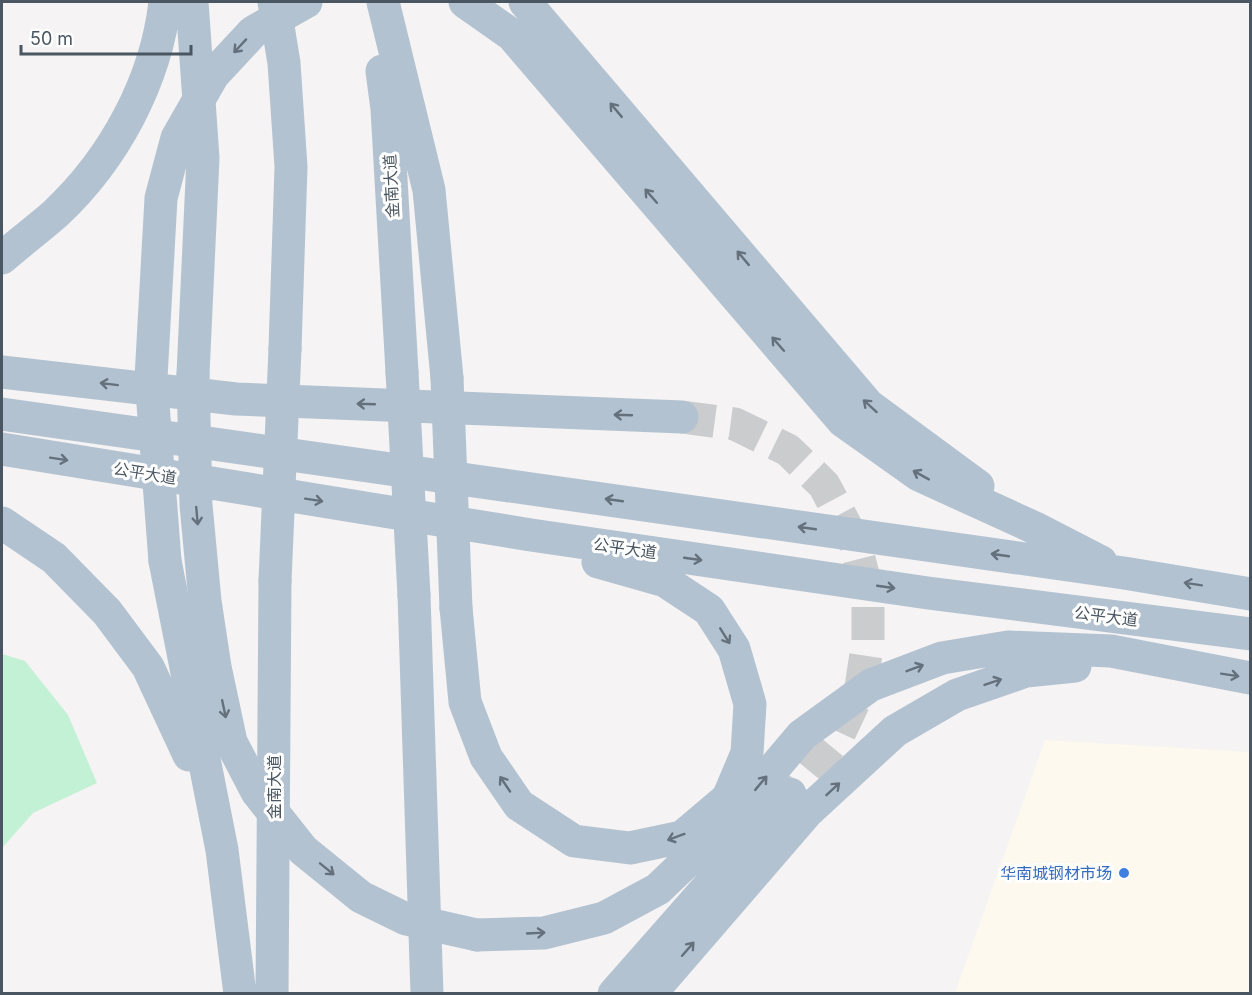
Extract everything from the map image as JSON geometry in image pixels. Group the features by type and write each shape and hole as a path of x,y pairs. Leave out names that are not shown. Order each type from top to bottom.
{"main road":[{"path":"2,258 56,213 102,161 140,96 163,22 165,2"},
{"path":"192,2 203,158 193,374 196,505 205,601 215,667 231,742 257,792 303,850 361,897 406,919 477,935 544,933 604,918 658,889 731,819 802,735 871,686 942,658 1008,647 1110,651 1251,678"},
{"name":"金南大道","path":"272,993 275,581 291,167 284,63 274,2"},
{"path":"240,993 222,850 165,561 151,378 161,198 177,138 213,75 254,32 306,2"},
{"name":"金南大道","path":"373,2 387,109 402,372 414,595 427,993"},
{"path":"383,2 429,190 447,378 456,608 465,702 486,757 519,805 574,841 630,848 681,837 728,798 747,753 750,704 734,649 709,610 665,581 466,524"},
{"path":"465,2 512,35 843,421 919,475 1035,528 1124,573"},
{"path":"525,2 868,405 1035,528"},
{"path":"2,372 236,399 682,417"},
{"path":"2,414 1124,573 1251,594"},
{"name":"公平大道","path":"2,450 466,524 928,593 1251,634"},
{"path":"2,523 54,558 107,612 148,667 179,729 216,821"},
{"path":"650,993 808,811 895,732 957,694 1026,671 1085,664 1186,666"},
{"path":"614,993 790,794"}],"shaded area":[{"name":"华南城钢材市场","path":"1045,740 1250,752 1250,993 955,993"}],"green space":[{"path":"2,654 25,661 68,715 97,783 33,813 2,848"}],"tunnel":[{"path":"682,417 735,424 788,450 824,485 855,543 868,594 868,641 861,687 838,736 790,794"}],"place":[{"name":"华南城钢材市场","path":"1124,873"}]}
